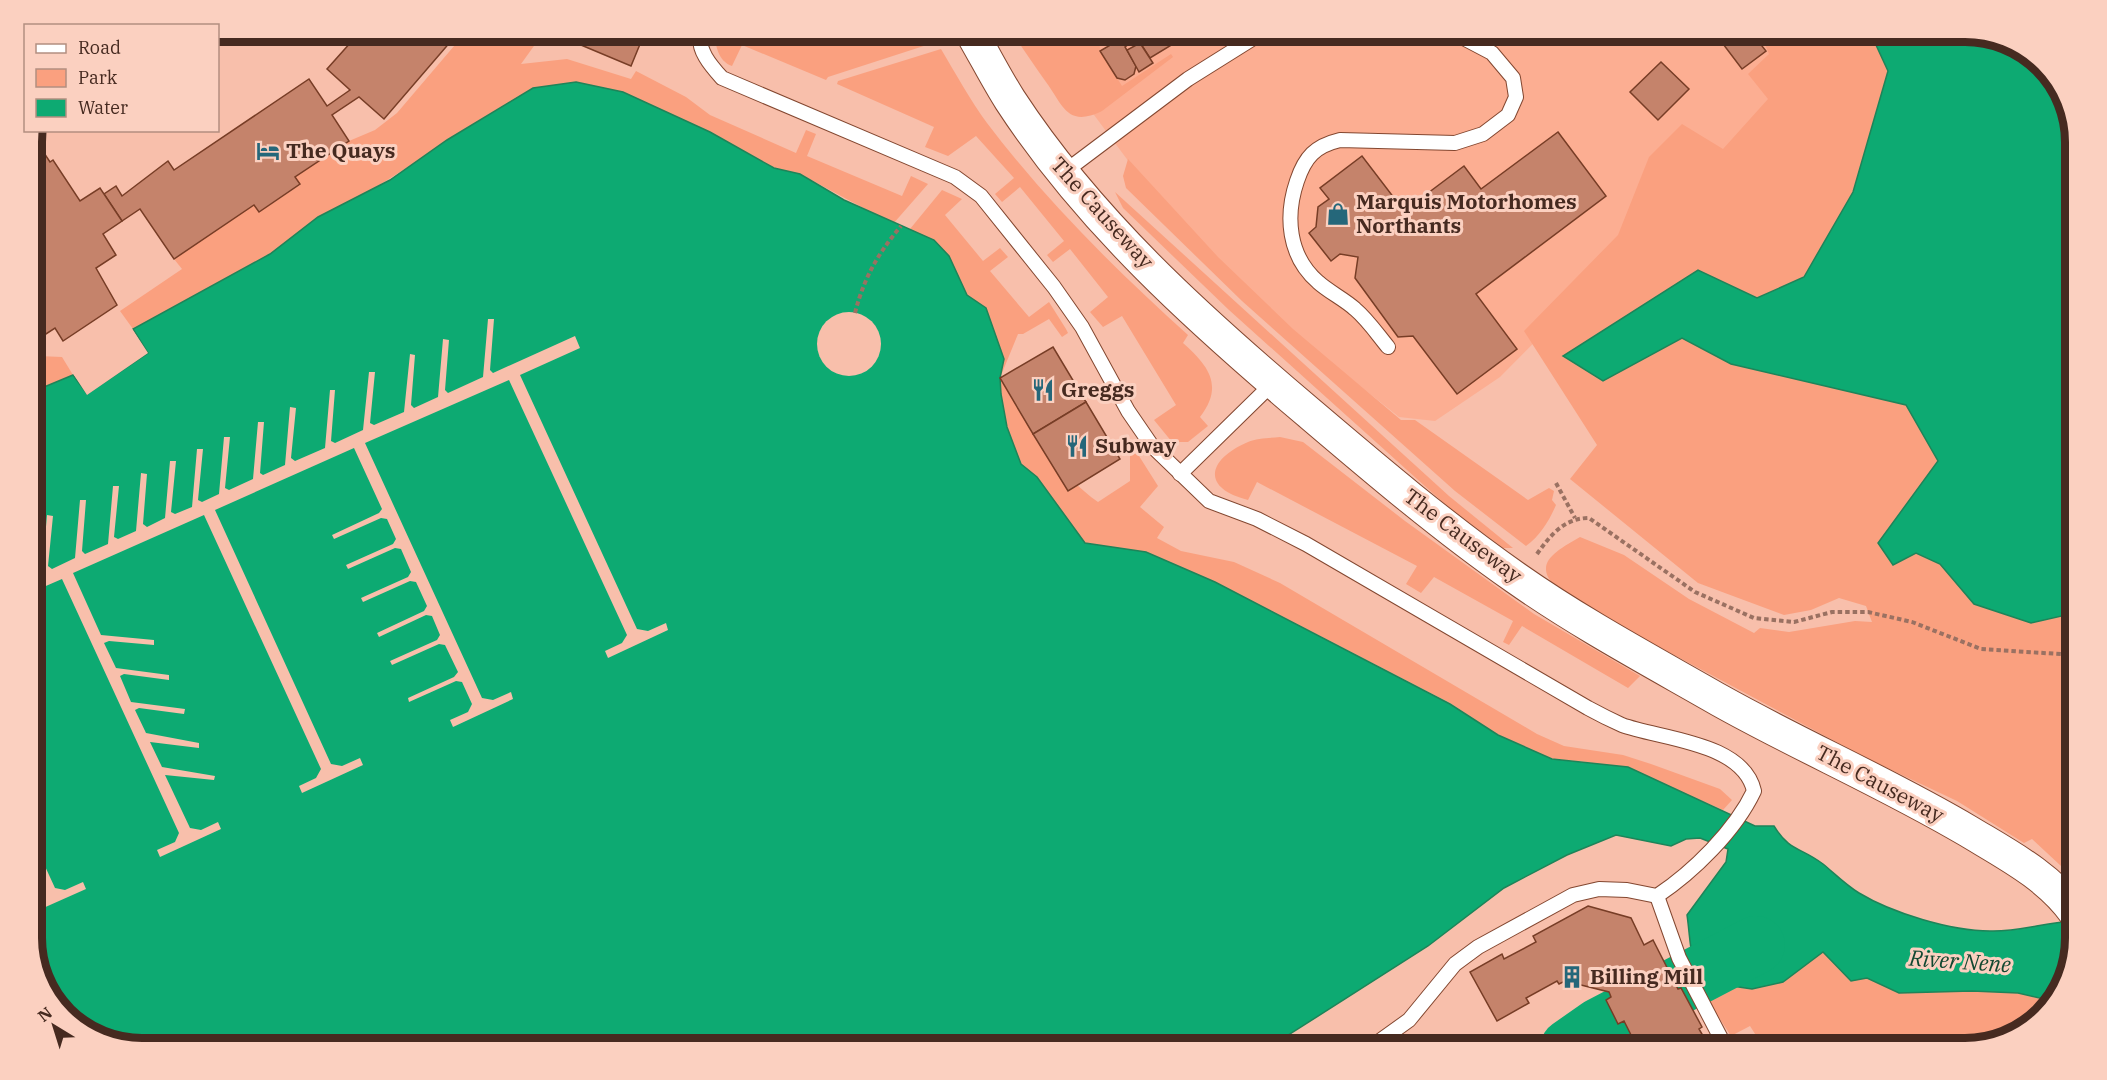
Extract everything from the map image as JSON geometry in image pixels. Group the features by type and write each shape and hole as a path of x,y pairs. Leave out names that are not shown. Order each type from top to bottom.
{"street":[{"name":"The Causeway","path":"977,42 1010,100 1063,172 1130,250 1273,383 1428,512 1518,579 1631,651 1729,705 1915,800 2041,877 2065,901"}],"lane":[{"path":"700,42 707,62 722,78 956,177 981,196 1054,287 1082,327 1128,411 1152,446 1209,501 1257,519 1327,556 1588,708 1622,725 1695,743 1723,756 1752,782 1754,791 1746,805 1704,859 1685,878 1657,896 1627,890 1599,889 1573,895 1478,947 1455,964 1409,1020 1384,1038"},
{"path":"1063,172 1188,79 1247,42"},
{"path":"1388,347 1356,309 1317,282 1305,267 1296,250 1290,228 1290,203 1308,157 1315,148 1325,143 1340,140 1455,143 1483,134 1508,115 1516,97 1514,78 1492,53 1471,42"},
{"path":"1180,474 1273,383"},
{"path":"1657,896 1679,958 1721,1038"}],"path":[{"path":"855,314 864,280 884,246 901,226"},
{"path":"1556,483 1575,518"},
{"path":"1518,579 1560,526 1575,518 1589,518 1695,592 1754,618 1794,622 1832,612 1868,612 1912,622 1981,649 2065,654"}],"shaded area":[{"path":"1047,42 1772,42 1777,108 1661,215 1500,377 1435,421 1399,417 1300,338 1208,249 1138,174 1071,84"}],"green space":[{"path":"457,42 537,42 521,64 567,59 631,79 636,71 686,97 710,115 796,153 806,130 816,134 807,156 902,196 911,176 928,184 893,224 800,174 774,168 742,152 533,88 270,254 133,329 120,311 182,269 174,259 254,205 259,212 300,185 295,177 349,141 375,130 397,113"},
{"path":"716,42 936,42 828,77 826,80 742,45 732,66 723,60"},
{"path":"1019,42 1100,42 1100,51 1122,86 1171,54 1173,57 1102,111 1081,117 1067,112"},
{"path":"1764,42 1875,42 1888,71 1853,192 1804,277 1757,298 1698,270 1563,356 1603,381 1682,338 1731,364 1906,405 1938,461 1878,543 1893,564 1915,553 1940,564 1974,604 2031,623 2065,615 2065,870 2032,839 2024,843 1957,801 1866,758 1648,641 1556,587 1546,571 1550,558 1556,552 1580,537 1624,555 1689,599 1754,633 1760,628 1789,632 1855,621 1872,622 1866,606 1839,598 1811,610 1784,615 1698,583 1570,479 1597,445 1524,331 1618,235 1649,157 1682,124 1723,149 1768,99 1748,74 1769,54"},
{"path":"941,49 981,114 1033,180 1108,260 1188,335 1183,343 1206,368 1212,386 1211,396 1200,417 1208,426 1188,442 1172,442 1154,420 1176,405 1122,316 1103,327 1090,312 1108,297 1070,249 1053,262 1047,255 1064,241 1020,187 1002,202 995,194 1014,178 976,136 948,156 925,147 934,127 837,84 838,81"},
{"path":"1128,159 1218,257 1293,329 1401,420 1415,420 1528,500 1549,488 1554,491 1552,500 1556,505 1536,538 1526,546 1455,491 1242,301 1126,188 1123,176"},
{"path":"942,190 962,199 945,215 983,261 1000,248 1008,257 990,271 1029,317 1049,302 1068,333 1062,337 1049,319 1023,334 1018,334 1000,378 1004,359 986,308 967,295 949,256 910,229"},
{"path":"1115,192 1449,496 1513,548 1503,548 1447,506 1229,310 1123,208"},
{"path":"42,356 62,357 73,375 42,388"},
{"path":"1000,378 1031,429 1055,461 1068,476 1098,502 1130,481 1130,456 1134,453 1139,456 1158,486 1140,507 1164,527 1157,538 1181,551 1234,562 1280,583 1537,734 1564,746 1623,755 1651,764 1720,789 1732,800 1723,810 1587,762 1552,759 1498,735 1450,703 1215,582 1146,552 1085,543 1037,477 1021,464 1007,427"},
{"path":"1280,437 1303,442 1405,521 1534,614 1640,676 1628,688 1522,626 1509,645 1503,642 1513,621 1434,577 1421,593 1406,584 1417,566 1257,482 1248,500 1233,495 1216,481 1215,473 1218,465 1235,449 1252,441"},
{"path":"1823,952 1851,981 1867,978 1899,993 1972,991 2018,993 2044,999 2031,1013 2009,1028 1978,1037 1758,1038 1750,1026 1731,1036 1703,993 1720,986 1762,987 1799,970"}],"water":[{"path":"1875,42 1985,44 2009,52 2031,67 2048,86 2060,110 2065,135 2065,615 2031,623 1974,604 1940,564 1916,553 1893,565 1878,543 1938,461 1906,405 1731,364 1682,338 1603,381 1563,356 1698,270 1757,298 1804,277 1853,192 1888,71"},
{"path":"576,82 623,92 710,132 774,168 800,174 844,200 934,240 949,256 967,295 986,308 1004,359 1000,378 1001,394 1007,427 1021,464 1037,477 1085,543 1146,552 1215,582 1450,704 1498,735 1552,759 1628,767 1755,826 1774,826 1785,841 1823,864 1854,890 1905,914 1958,928 1990,931 2065,922 2063,958 2055,982 2044,999 2018,993 1972,991 1899,993 1867,978 1851,981 1823,952 1783,982 1752,989 1725,985 1707,989 1694,963 1687,915 1726,862 1728,849 1700,838 1686,839 1671,846 1616,835 1567,855 1504,888 1428,946 1284,1038 142,1038 116,1035 98,1028 84,1019 84,996 61,996 59,994 47,970 42,945 42,388 73,375 87,394 148,353 133,329 270,254 318,217 390,180 447,140 533,88"},
{"path":"1596,1008 1613,1038 1548,1038 1558,1028"}],"pier":[{"path":"849,312 861,314 872,321 879,332 881,344 879,356 872,367 861,374 849,376 837,374 826,367 819,356 817,344 819,332 826,321 837,314"},
{"path":"488,319 494,319 490,370 493,373 575,336 580,348 520,375 637,629 648,631 666,623 668,630 608,658 605,651 622,643 627,635 509,380 365,443 482,698 493,700 511,692 513,699 453,727 450,720 468,712 472,704 462,682 456,681 409,702 408,698 454,677 458,672 445,645 439,644 392,665 390,661 437,640 440,635 432,616 426,615 379,637 377,633 424,611 427,606 416,582 410,581 363,602 361,598 408,577 411,572 401,549 395,548 348,569 346,565 393,544 396,539 387,519 381,518 334,539 332,535 379,513 382,509 354,448 215,510 331,764 342,766 360,758 363,765 302,793 299,786 316,778 321,769 204,515 73,573 101,635 154,640 154,645 109,641 104,643 116,668 169,675 169,680 124,674 120,676 131,702 185,709 184,714 139,708 135,710 146,733 199,743 199,748 150,742 162,767 215,776 214,780 165,775 190,828 201,830 218,822 221,829 160,857 157,850 175,842 179,833 62,579 42,588 47,515 53,516 48,566 52,569 75,558 80,500 86,500 82,551 85,554 108,544 113,486 119,486 114,537 118,539 136,531 141,473 147,474 143,524 147,527 165,518 170,461 176,461 171,512 175,514 192,507 197,449 203,449 198,500 202,502 219,494 224,437 230,437 225,488 229,490 253,479 258,422 264,422 260,473 263,475 285,465 290,407 296,408 291,458 295,461 325,448 330,390 335,390 331,441 335,443 363,430 369,372 375,372 370,423 374,425 404,412 410,354 415,355 411,405 414,408 438,397 443,339 449,340 445,390 448,393 483,377"},
{"path":"131,327 148,353 87,395 72,372 76,373 88,390 144,352 130,331"},
{"path":"42,860 55,888 65,890 83,882 86,889 42,909 44,893"}],"building":[{"name":"The Quays","path":"351,42 450,42 384,119 359,97 332,115 349,141 295,177 300,184 259,212 254,205 174,259 140,209 122,221 104,194 116,186 122,196 168,161 174,170 309,79 327,106 350,90 327,69"},
{"path":"574,42 641,42 631,66"},
{"path":"1115,42 1128,42 1129,44 1125,47 1136,66 1134,74 1125,80 1117,78 1100,51"},
{"path":"1140,42 1176,42 1150,58"},
{"path":"1722,42 1759,42 1766,51 1742,69"},
{"path":"1140,43 1153,63 1139,72 1127,50"},
{"path":"1661,62 1689,89 1658,120 1630,92"},
{"path":"1558,132 1606,196 1476,294 1517,349 1457,394 1413,336 1398,337 1355,278 1358,257 1340,254 1331,261 1309,233 1316,227 1318,207 1329,199 1320,188 1362,156 1404,211 1464,166 1481,189"},
{"path":"44,153 50,162 53,160 80,201 100,188 122,221 103,234 116,255 96,268 117,305 63,341 55,328 42,336 42,154"},
{"name":"Greggs","path":"1053,347 1086,402 1033,434 1000,378"},
{"name":"Subway","path":"1086,402 1120,459 1068,491 1033,434"},
{"name":"Billing Mill","path":"1588,906 1631,918 1644,945 1653,940 1678,989 1681,988 1702,1027 1699,1029 1704,1038 1632,1038 1624,1021 1618,1024 1606,1000 1611,997 1609,992 1565,981 1559,984 1557,981 1526,998 1529,1003 1497,1021 1470,972 1502,954 1504,959 1536,942 1533,936"}],"waterway":[{"name":"River Nene","path":"1583,1038 1599,1027 1756,945"}],"place":[{"name":"The Quays","path":"268,151"},
{"name":"Marquis Motorhomes Northants","path":"1338,214"},
{"name":"Greggs","path":"1043,390"},
{"name":"Subway","path":"1077,446"},
{"name":"Billing Mill","path":"1572,977"}]}
